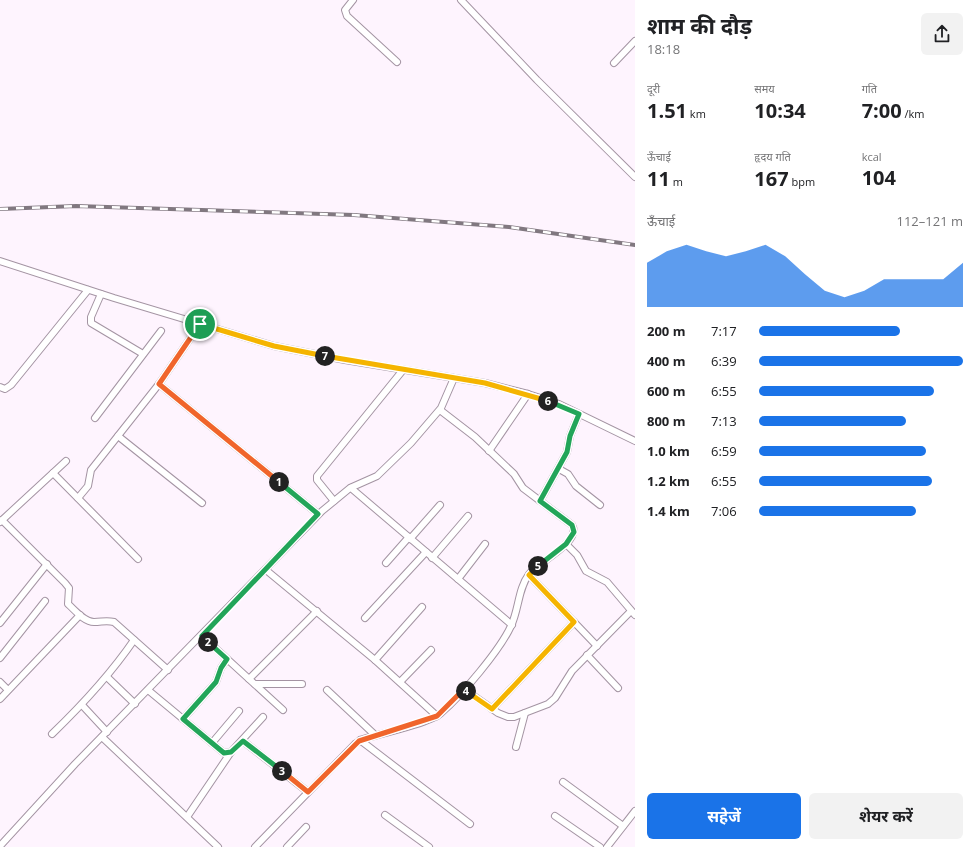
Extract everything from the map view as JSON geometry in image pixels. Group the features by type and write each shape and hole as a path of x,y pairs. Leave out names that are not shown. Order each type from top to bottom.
{"street":[{"path":"353,0 345,10 347,16 397,62"},
{"path":"461,0 537,80 635,177"},
{"path":"614,63 635,41"},
{"path":"0,261 88,290 274,346 403,370 485,383 528,394 559,404 635,440"},
{"path":"0,387 5,389 11,385 88,290"},
{"path":"101,294 91,317 91,323 143,354"},
{"path":"78,498 88,486 91,470 159,384 200,324"},
{"path":"95,418 161,331"},
{"path":"334,501 317,480 317,476 403,370"},
{"path":"0,846 104,735 266,570 318,514 351,488 374,478 411,443 440,410 454,378"},
{"path":"159,384 318,514"},
{"path":"489,451 528,394"},
{"path":"255,847 360,740 437,716 487,663 512,625 522,589 529,575 566,544 573,534 573,526 523,488 514,474 469,432 440,410"},
{"path":"540,501 559,469 568,449 570,436 579,414"},
{"path":"118,436 202,503"},
{"path":"66,461 1,521 65,583 69,588 68,604 80,615 91,622 106,620 114,622 168,670"},
{"path":"559,469 568,474 576,486 600,505"},
{"path":"53,473 138,559"},
{"path":"351,488 512,625"},
{"path":"386,563 440,505"},
{"path":"432,558 468,516"},
{"path":"458,579 485,544"},
{"path":"464,689 492,709 508,717 514,717 551,701 572,671 596,646 633,613 607,582 586,571 577,555 566,544"},
{"path":"365,618 426,552"},
{"path":"0,623 47,564"},
{"path":"266,570 375,660 437,716"},
{"path":"529,575 596,646"},
{"path":"0,658 45,601"},
{"path":"375,660 422,607"},
{"path":"249,679 317,611"},
{"path":"0,699 80,615"},
{"path":"492,709 574,622"},
{"path":"202,636 283,710"},
{"path":"52,734 82,705 107,677 134,640"},
{"path":"400,682 431,650"},
{"path":"587,655 618,688"},
{"path":"183,719 216,682 221,668 227,659"},
{"path":"107,677 135,704"},
{"path":"0,682 8,690"},
{"path":"254,684 302,684"},
{"path":"148,690 224,753 231,752"},
{"path":"327,690 375,735"},
{"path":"82,705 104,735 218,847"},
{"path":"212,743 239,711"},
{"path":"516,747 525,712"},
{"path":"187,817 231,752 243,741 263,717"},
{"path":"360,740 470,824"},
{"path":"243,741 308,792"},
{"path":"563,782 623,826"},
{"path":"607,847 635,811"},
{"path":"385,815 429,847"},
{"path":"555,816 600,847"},
{"path":"287,847 306,826"}],"railway":[{"path":"0,209 76,206 354,215 509,227 635,245"}],"route":[{"path":"200,324 274,346 345,360 485,383 559,404 579,414 570,436 567,452 540,501 572,525 574,532 559,551 534,569 529,575 574,622 492,709 464,689 441,713 431,719 359,741 308,792 243,741 231,752 224,753 183,719 216,682 219,677 219,672 227,659 202,636 318,514 159,384 200,324"}]}
